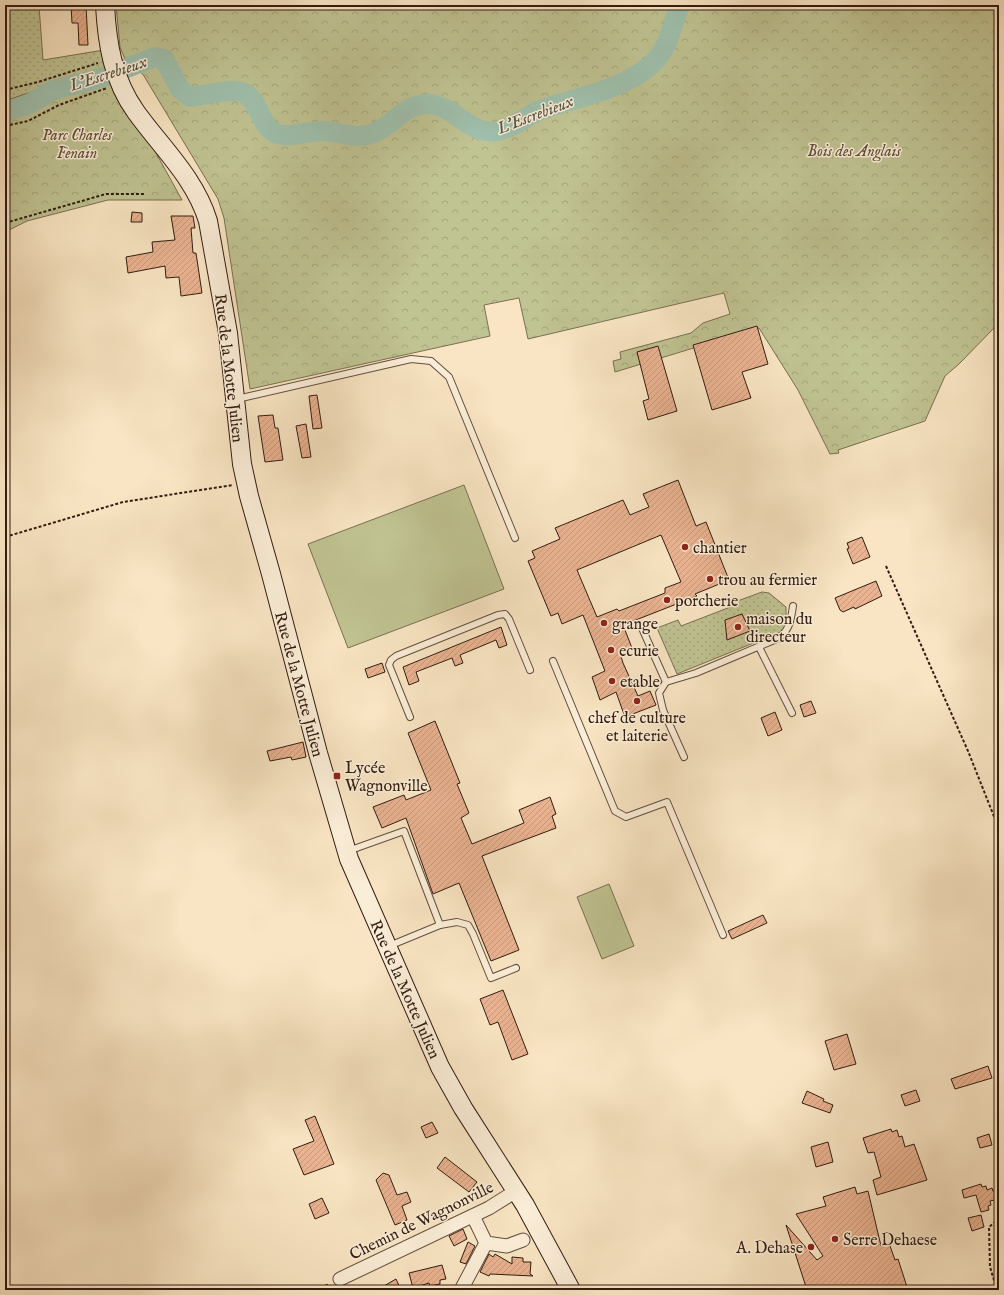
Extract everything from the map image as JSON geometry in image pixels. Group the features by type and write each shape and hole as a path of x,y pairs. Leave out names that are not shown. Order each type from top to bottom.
{"street":[{"name":"Rue de la Motte Julien","path":"105,5 107,41 115,71 135,112 186,176 202,203 210,232 228,333 237,400 241,452 246,483 296,672 347,852 440,1067 467,1115 516,1191 571,1290"},
{"name":"Chemin de Wagnonville","path":"340,1279 473,1216 516,1191"},
{"path":"473,1216 486,1243"},
{"path":"486,1243 507,1246 523,1240"},
{"path":"462,1290 486,1243"}],"lane":[{"path":"237,400 411,359 431,361 449,377 515,538"},
{"path":"684,757 663,710 659,693 666,682 696,673 779,638 788,631 793,606"},
{"path":"410,717 389,665 391,660 396,656 498,615 505,614 510,619 530,670"},
{"path":"641,626 666,682"},
{"path":"759,647 785,702 792,713"},
{"path":"553,661 615,811 626,817 667,802 723,935"},
{"path":"347,852 404,831 440,925"},
{"path":"387,947 440,925 457,922 468,925 491,978 516,968"}],"path":[{"path":"5,90 38,82 115,71"},
{"path":"5,126 28,121 59,105 115,71"},
{"path":"5,223 106,194 144,194"},
{"path":"5,537 123,502 246,483"},
{"path":"886,566 968,751 999,829"},
{"path":"997,1290 990,1267 990,1227 999,1219"},
{"path":"316,1290 340,1279"}],"green space":[{"name":"Bois des Anglais","path":"116,5 999,5 999,276 996,280 1000,304 997,322 994,328 959,364 945,376 925,421 838,450 839,453 830,454 798,390 759,328 615,372 613,361 621,359 620,352 691,333 703,323 730,314 724,293 528,339 519,298 484,305 490,336 250,389 224,218 218,199 144,76 133,62 127,64 120,47"},
{"path":"39,6 43,60 104,50 108,66 5,101 5,9"},
{"name":"Parc Charles Fenain","path":"108,66 182,200 108,200 27,221 5,232 5,101"},
{"path":"464,485 504,589 348,648 308,544"},
{"path":"762,592 769,593 786,607 786,627 783,631 677,674 657,628 678,620 681,626 733,606 732,603"},
{"path":"609,884 634,946 602,959 577,897"}],"building":[{"path":"71,5 86,5 88,45 79,45 78,23 72,23"},
{"path":"132,212 142,213 142,222 131,222"},
{"path":"171,216 193,216 195,228 191,228 193,253 196,253 202,293 181,296 179,277 166,278 165,266 128,273 126,257 153,252 152,242 175,240"},
{"path":"757,326 768,364 742,372 751,398 712,410 693,345"},
{"path":"658,346 677,411 648,420 643,401 649,399 637,352"},
{"path":"317,395 322,428 313,429 309,396"},
{"path":"273,415 275,428 278,428 283,460 265,462 258,416"},
{"path":"306,424 311,457 302,458 296,426"},
{"path":"678,480 696,526 706,522 729,580 695,594 697,596 623,625 632,648 620,653 623,663 638,696 650,691 656,705 625,717 616,692 600,700 592,677 605,671 583,615 562,624 558,613 551,616 528,561 535,558 532,551 560,539 555,528 623,500 630,515 649,507 643,494","holes":["661,535 681,582 665,588 665,593 619,611 617,609 597,617 577,570"]},
{"path":"862,537 870,557 853,564 847,549 849,548 847,543"},
{"path":"876,581 882,596 855,609 854,607 843,612 840,610 835,598"},
{"name":"maison du directeur","path":"742,614 750,631 727,640 725,620"},
{"path":"501,627 507,645 499,648 496,640 460,655 463,663 455,666 452,658 416,672 419,681 409,685 403,667"},
{"path":"382,663 385,672 368,678 365,669"},
{"path":"811,701 816,713 804,717 800,705"},
{"path":"775,712 782,730 768,736 761,718"},
{"path":"435,721 460,783 457,784 469,813 461,818 472,844 524,823 519,810 550,797 556,814 552,816 556,828 482,856 519,950 491,961 459,883 433,894 406,818 382,828 373,807 404,795 406,800 431,790 408,733"},
{"path":"303,742 306,757 292,760 291,757 270,761 267,751"},
{"path":"763,915 767,923 732,939 728,931"},
{"path":"503,990 528,1054 512,1060 498,1022 490,1025 480,999"},
{"path":"847,1034 856,1064 834,1070 825,1041"},
{"path":"988,1066 992,1078 955,1089 951,1079"},
{"path":"916,1090 920,1101 905,1106 901,1095"},
{"path":"807,1091 824,1099 823,1101 833,1105 830,1113 802,1103"},
{"path":"315,1116 334,1164 304,1175 293,1149 314,1141 305,1120"},
{"path":"432,1122 438,1133 426,1138 421,1127"},
{"path":"891,1129 892,1132 897,1130 899,1137 902,1136 905,1147 914,1144 927,1180 877,1195 873,1180 881,1177 874,1152 868,1153 863,1138"},
{"path":"989,1134 992,1145 980,1148 977,1138"},
{"path":"828,1142 833,1162 816,1167 811,1147"},
{"path":"445,1157 477,1182 469,1192 437,1168"},
{"path":"383,1173 389,1175 397,1195 407,1192 411,1202 402,1206 407,1220 395,1225 376,1180"},
{"path":"981,1184 982,1187 986,1186 987,1190 992,1188 993,1191 999,1189 999,1199 990,1201 991,1205 988,1206 989,1210 981,1212 976,1195 964,1198 962,1190"},
{"name":"Serre Dehaese","path":"855,1187 857,1194 868,1191 881,1246 889,1243 895,1260 898,1259 908,1290 807,1290 786,1225 817,1260 823,1256 796,1214 826,1206 823,1197"},
{"path":"322,1198 329,1213 315,1219 309,1204"},
{"path":"981,1215 984,1227 972,1231 968,1218"},
{"path":"463,1229 467,1239 454,1246 449,1236"},
{"path":"468,1242 475,1246 466,1264 460,1262"},
{"path":"489,1254 493,1257 495,1254 512,1264 512,1257 523,1258 523,1262 531,1262 530,1274 533,1276 490,1274 489,1276 480,1272"},
{"path":"442,1265 446,1279 440,1280 440,1284 430,1286 429,1283 413,1288 409,1273"},
{"path":"396,1279 401,1290 377,1290"}],"waterway":[{"name":"L'Escrebieux","path":"5,112 29,104 53,90 101,78 155,57 164,59 180,89 190,97 225,91 239,91 244,93 254,102 267,126 278,134 295,135 323,131 356,136 369,135 382,129 405,111 418,105 425,104 433,104 441,107 477,129 485,131 501,130 508,128 543,109 616,86 642,72 654,62 667,42 680,5"}],"place":[{"name":"chantier","path":"685,547"},
{"name":"trou au fermier","path":"710,579"},
{"name":"porcherie","path":"667,600"},
{"name":"grange","path":"604,623"},
{"name":"maison du directeur","path":"738,627"},
{"name":"ecurie","path":"611,650"},
{"name":"etable","path":"612,681"},
{"name":"chef de culture et laiterie","path":"637,701"},
{"name":"Lycée Wagnonville","path":"337,776"},
{"name":"Serre Dehaese","path":"835,1239"},
{"name":"A. Dehase","path":"811,1247"}]}
